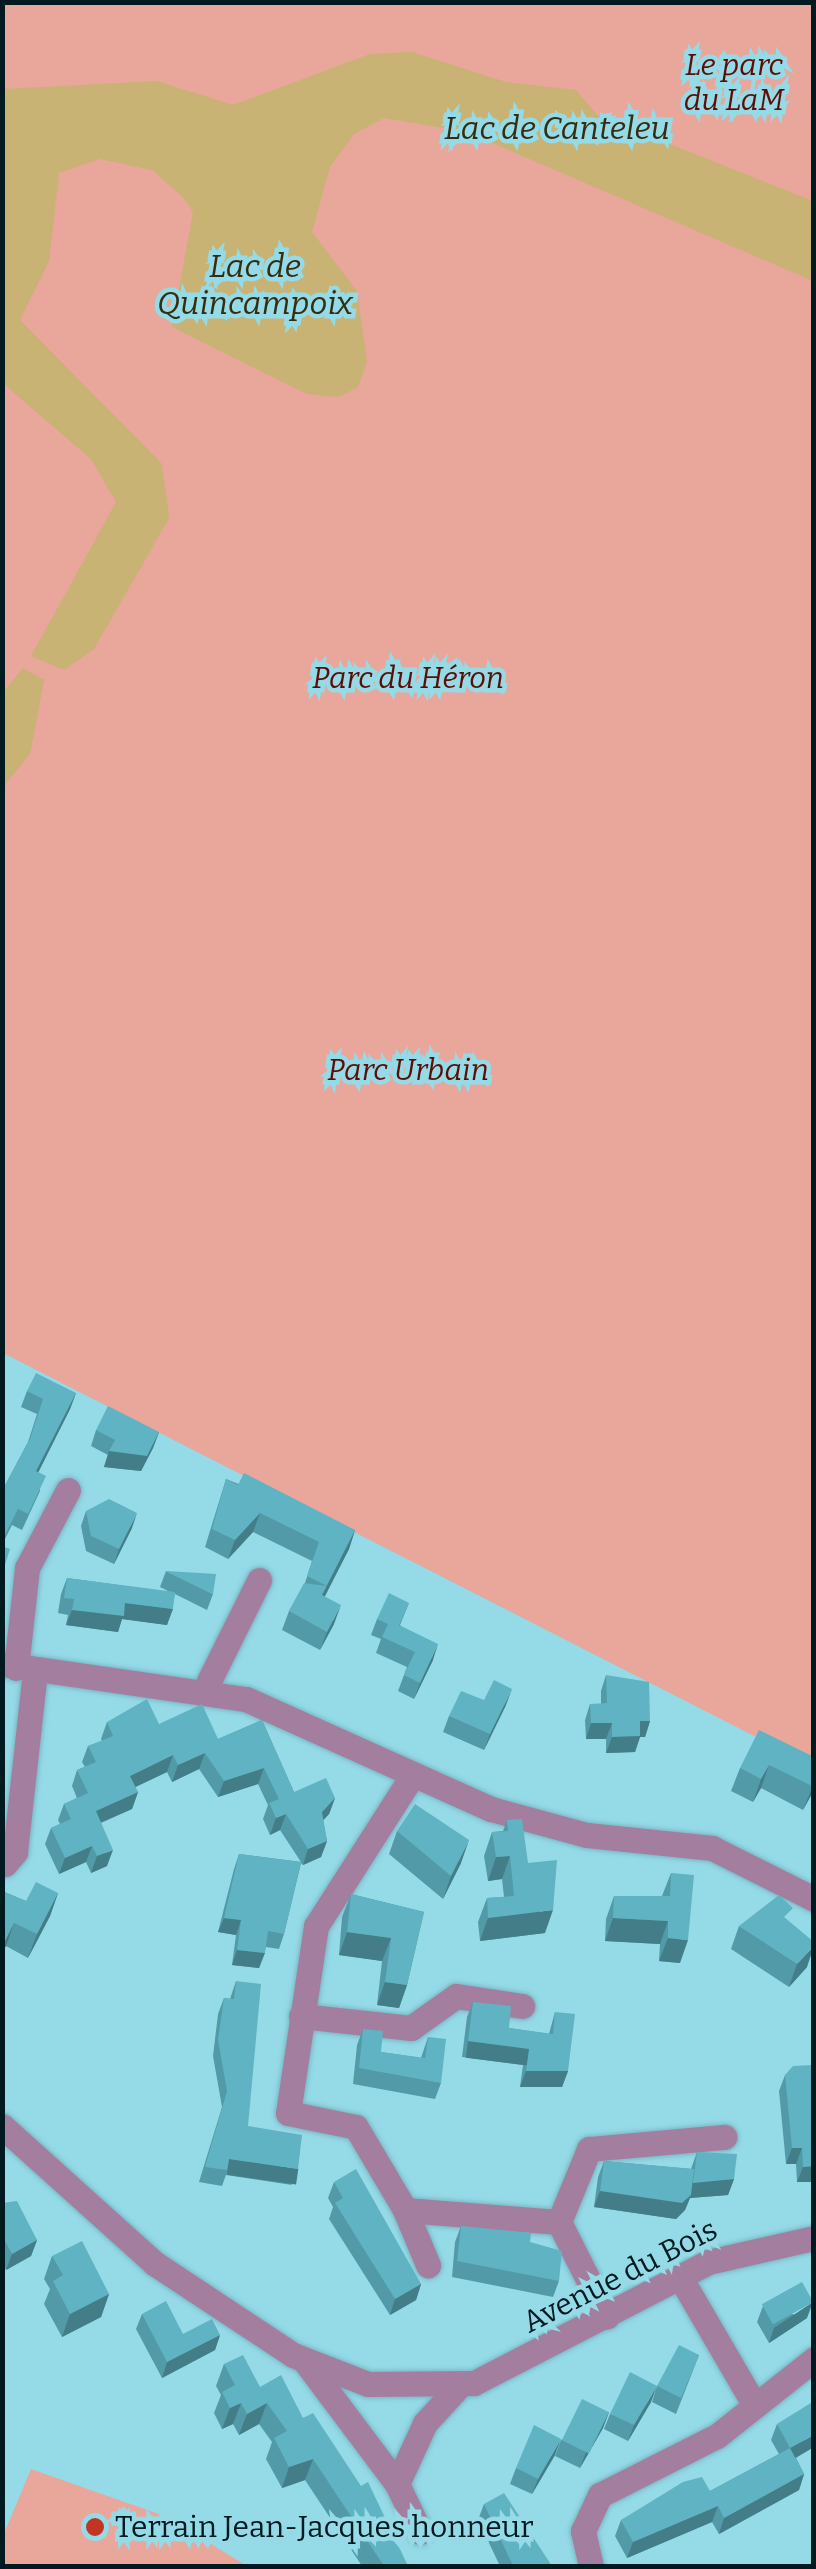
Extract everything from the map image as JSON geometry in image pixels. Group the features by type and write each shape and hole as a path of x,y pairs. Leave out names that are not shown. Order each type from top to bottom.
{"street":[{"path":"5,1864 15,1852 18,1668 27,1568 68,1490"},
{"path":"204,1691 259,1580"},
{"path":"18,1668 204,1691 281,1712 412,1776 564,1831 712,1848 811,1904"},
{"path":"412,1776 322,1912 301,2016 288,2112 356,2127 404,2210 428,2265"},
{"path":"301,2016 411,2028 456,1996 522,2006"},
{"name":"Avenue du Bois","path":"2,2126 145,2256 305,2362 368,2384 459,2386"},
{"path":"558,2222 589,2150 724,2137"},
{"path":"404,2210 558,2222"},
{"path":"558,2222 607,2317"},
{"name":"Avenue du Bois","path":"396,2484 416,2436 459,2386 742,2250 814,2238"},
{"path":"680,2277 754,2406"},
{"path":"591,2566 584,2530 600,2495 700,2446 814,2360"},
{"name":"Avenue du Bois","path":"305,2362 396,2484 420,2532"}],"green space":[{"name":"Parc Urbain","path":"2,3 813,3 813,1766 3,1353"},
{"name":"Terrain Jean-Jacques honneur","path":"31,2469 170,2518 245,2565 3,2566 3,2536"}],"water":[{"path":"412,52 506,82 576,90 597,115 813,201 813,281 467,132 384,118 354,134 330,167 312,232 357,291 367,361 358,387 339,397 307,394 172,327 193,212 183,197 152,170 100,159 59,173 49,261 20,320 162,464 169,518 94,649 64,670 31,656 116,502 91,459 3,383 3,89 157,81 233,105 370,54"},
{"path":"23,668 44,680 30,754 3,787 3,693"}],"building":[{"path":"36,1373 76,1393 36,1471 46,1476 28,1514 18,1509 2,1541 2,1491 30,1439 43,1399 27,1391"},
{"path":"108,1406 159,1432 147,1456 109,1451 115,1440 96,1430"},
{"path":"244,1473 355,1530 327,1586 307,1576 319,1542 260,1513 235,1540 212,1529 226,1479 238,1485"},
{"path":"109,1499 137,1513 119,1549 91,1536 86,1511"},
{"path":"2,1546 10,1549 2,1574"},
{"path":"166,1571 216,1574 213,1594"},
{"path":"67,1578 175,1592 173,1609 125,1603 124,1616 72,1610 74,1599 64,1598"},
{"path":"304,1583 327,1586 322,1595 341,1605 327,1632 289,1611"},
{"path":"389,1593 409,1603 399,1625 438,1644 420,1683 404,1675 415,1652 382,1637 388,1624 377,1619"},
{"path":"606,1675 649,1682 650,1721 640,1721 640,1736 612,1737 612,1723 591,1723 590,1704 607,1703"},
{"path":"494,1680 512,1689 490,1734 449,1716 461,1691 484,1700"},
{"path":"147,1699 159,1724 202,1704 218,1739 262,1720 294,1792 326,1778 335,1798 322,1812 327,1841 308,1849 286,1814 276,1818 269,1803 279,1799 264,1768 224,1781 205,1753 178,1765 173,1755 130,1776 138,1792 96,1811 113,1850 97,1856 92,1846 65,1858 51,1828 71,1819 64,1804 88,1793 77,1770 96,1762 88,1746 113,1736 107,1722"},
{"path":"759,1730 814,1757 812,1786 769,1765 761,1779 740,1768"},
{"path":"415,1804 469,1840 451,1876 397,1831"},
{"path":"522,1819 528,1863 557,1860 553,1910 488,1918 487,1898 514,1896 510,1856 496,1857 492,1832 508,1831 507,1820"},
{"path":"239,1854 301,1862 284,1934 268,1931 265,1953 237,1950 241,1920 224,1918"},
{"path":"671,1873 694,1875 688,1940 668,1938 668,1921 613,1918 614,1896 670,1896"},
{"path":"36,1882 58,1893 37,1934 14,1923 5,1941 2,1891 26,1901"},
{"path":"351,1894 424,1912 407,1985 385,1982 391,1938 347,1932"},
{"path":"779,1895 793,1908 784,1917 814,1942 797,1964 739,1926"},
{"path":"236,1981 261,1984 248,2126 302,2135 298,2169 229,2159 227,2170 205,2167 227,2091 218,2040 224,1998 234,1999"},
{"path":"473,2002 511,2006 509,2028 553,2034 555,2012 575,2014 568,2071 526,2071 529,2049 468,2041"},
{"path":"363,2029 383,2031 381,2052 425,2058 428,2037 446,2039 441,2083 359,2068"},
{"path":"814,2065 814,2166 803,2167 802,2148 792,2148 785,2075 793,2066"},
{"path":"697,2152 737,2154 734,2179 693,2183"},
{"path":"604,2161 694,2169 691,2195 682,2203 600,2191"},
{"path":"356,2169 421,2284 395,2299 335,2203 343,2198 334,2182"},
{"path":"17,2201 37,2240 12,2254 2,2236 2,2203"},
{"path":"461,2226 531,2233 530,2242 562,2251 559,2281 457,2261"},
{"path":"82,2241 109,2294 70,2314 53,2281 63,2275 52,2256"},
{"path":"802,2282 813,2302 773,2324 762,2304"},
{"path":"166,2301 183,2334 212,2319 220,2335 167,2362 142,2314"},
{"path":"679,2345 699,2355 681,2398 657,2386"},
{"path":"243,2355 260,2387 281,2375 303,2418 313,2413 361,2486 368,2482 408,2566 384,2566 313,2459 289,2467 274,2438 287,2431 267,2403 247,2414 241,2403 230,2408 222,2392 235,2385 224,2364"},
{"path":"630,2372 657,2386 634,2425 610,2414"},
{"path":"582,2399 609,2412 589,2453 562,2440"},
{"path":"814,2401 814,2435 790,2448 777,2424"},
{"path":"534,2425 561,2439 538,2479 516,2468"},
{"path":"790,2448 804,2474 724,2518 718,2506 633,2542 621,2520 683,2482 702,2477 710,2491"},
{"path":"504,2493 552,2566 513,2566 484,2504"}],"place":[{"name":"Terrain Jean-Jacques honneur","path":"95,2527"}],"park label":[{"name":"Le parc du LaM","path":"734,82"},
{"name":"Parc du Héron","path":"408,678"}],"water label":[{"name":"Lac de Canteleu","path":"557,128"},
{"name":"Lac de Quincampoix","path":"255,286"}]}
